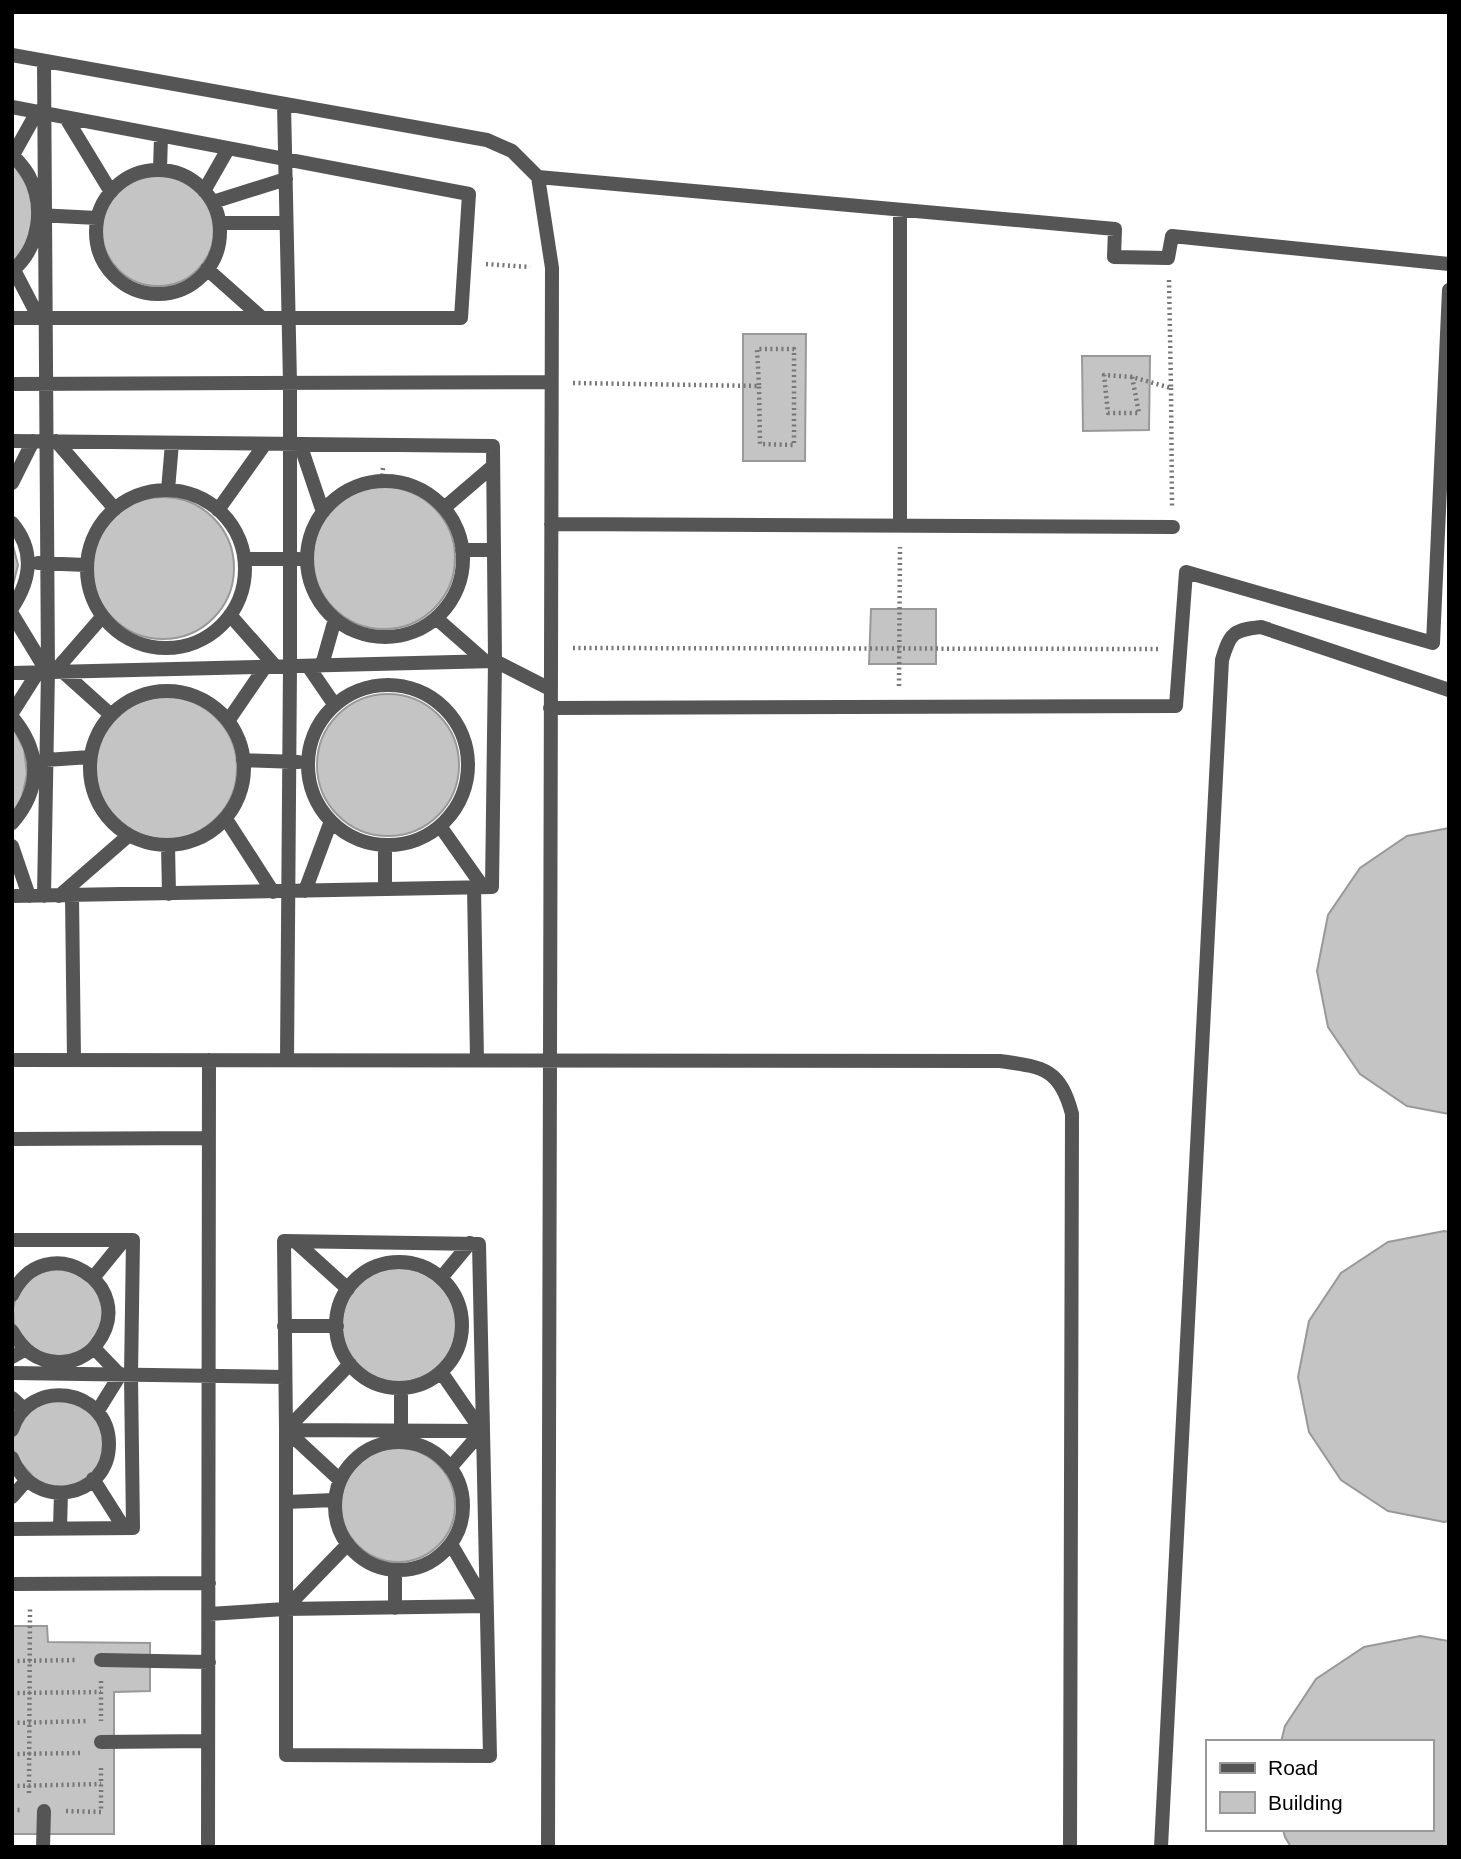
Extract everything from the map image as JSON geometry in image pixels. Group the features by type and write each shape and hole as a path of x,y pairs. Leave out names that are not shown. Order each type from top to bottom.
{"street":[{"path":"12,55 487,140 512,151 538,177 552,268 548,1847"},
{"path":"44,61 40,113 41,215 50,672 46,760 74,1060"},
{"path":"284,104 290,383 295,444 290,559 289,762 280,892 287,1060"},
{"path":"12,107 469,194 461,318 12,318"},
{"path":"40,113 13,155 29,175 41,215 31,247 13,270 43,318"},
{"path":"66,118 111,192"},
{"path":"160,170 161,136"},
{"path":"209,197 229,149"},
{"path":"160,170 181,174 200,185 209,197 220,222 220,244 212,264 198,280 179,291 160,295 140,292 122,283 107,269 98,251 95,232 97,218 111,192 122,181 140,172 160,170"},
{"path":"538,177 1115,229 1114,257 1168,258 1172,236 1449,264"},
{"path":"209,197 286,179"},
{"path":"900,525 901,209"},
{"path":"41,215 97,218"},
{"path":"220,222 286,223"},
{"path":"207,269 262,318"},
{"path":"550,708 1176,706 1186,572 1433,643 1449,290"},
{"path":"159,318 160,295"},
{"path":"12,384 551,382"},
{"path":"12,441 493,446 494,550 490,661 492,887 12,896"},
{"path":"12,483 45,441"},
{"path":"45,441 115,509"},
{"path":"168,490 172,443"},
{"path":"218,510 264,444"},
{"path":"295,444 323,512"},
{"path":"444,508 493,466"},
{"path":"382,481 408,484 432,496 444,508 461,539 463,565 457,590 443,612 422,629 388,637 371,636 347,628 327,612 313,591 306,566 308,541 318,517 335,498 357,485 382,481"},
{"path":"156,490 168,490 181,491 204,499 224,515 238,535 245,559 244,584 236,608 220,627 200,641 175,648 148,647 122,636 102,617 89,593 86,565 92,538 107,515 129,498 156,490"},
{"path":"12,523 19,531 27,551 28,564 22,593 12,608"},
{"path":"551,524 1173,527"},
{"path":"462,550 494,550"},
{"path":"245,559 307,559"},
{"path":"28,564 86,565"},
{"path":"12,614 50,672 111,715"},
{"path":"230,615 270,666"},
{"path":"12,823 24,809 33,783 33,756 24,731 12,715 102,617"},
{"path":"436,618 490,661 550,689"},
{"path":"334,704 315,665 335,619"},
{"path":"1161,1847 1222,660 1228,638 1243,629 1261,627 1449,690"},
{"path":"385,684 388,637"},
{"path":"167,648 170,692"},
{"path":"12,673 490,661"},
{"path":"229,721 270,666"},
{"path":"385,684 410,687 434,698 453,716 465,739 469,764 465,790 453,813 440,826 411,842 385,846 359,840 335,826 317,804 308,779 308,751 317,726 334,704 358,690 385,684"},
{"path":"157,691 184,692 209,703 229,721 241,744 245,770 239,796 226,819 205,836 180,845 153,845 128,836 108,820 95,800 89,776 90,752 99,730 111,715 134,698 157,691"},
{"path":"46,760 90,757"},
{"path":"243,760 308,762"},
{"path":"469,764 493,767"},
{"path":"226,819 280,892"},
{"path":"305,891 331,821"},
{"path":"440,826 478,887 477,1060"},
{"path":"59,896 128,836"},
{"path":"168,845 169,894"},
{"path":"12,846 29,896"},
{"path":"385,846 385,889"},
{"path":"12,1060 1000,1061 1036,1066 1055,1077 1066,1094 1072,1114 1070,1847"},
{"path":"208,1847 209,1060"},
{"path":"12,1139 209,1138"},
{"path":"12,1240 133,1240 132,1308 126,1375 132,1442 133,1528 12,1529"},
{"path":"57,1240 57,1263"},
{"path":"93,1278 124,1240"},
{"path":"284,1241 400,1243 479,1244 490,1756 286,1755 284,1241"},
{"path":"296,1242 348,1289"},
{"path":"400,1243 401,1263"},
{"path":"441,1278 470,1243"},
{"path":"391,1262 401,1263 412,1263 432,1271 449,1285 460,1304 463,1325 460,1346 449,1365 432,1380 412,1388 391,1388 372,1383 355,1371 343,1355 337,1336 336,1316 343,1296 355,1280 371,1268 391,1262"},
{"path":"12,1295 18,1275 57,1263 74,1265 89,1273 101,1285 108,1310 104,1335 94,1348 62,1368"},
{"path":"108,1310 132,1308"},
{"path":"463,1325 480,1324"},
{"path":"284,1326 337,1326"},
{"path":"12,1331 20,1345 33,1356 62,1368"},
{"path":"94,1348 126,1375"},
{"path":"12,1357 26,1349"},
{"path":"286,1430 350,1364"},
{"path":"12,1373 62,1368 126,1375 284,1377"},
{"path":"61,1395 62,1368"},
{"path":"441,1372 482,1431"},
{"path":"97,1412 126,1375"},
{"path":"400,1436 401,1388"},
{"path":"12,1430 24,1409 37,1399 69,1395 84,1401 97,1412 106,1426 109,1442 107,1458 99,1473 88,1484 73,1492 40,1490 26,1481 16,1469 12,1458"},
{"path":"12,1398 24,1409"},
{"path":"286,1430 400,1436 482,1431"},
{"path":"286,1430 340,1480"},
{"path":"450,1468 482,1431"},
{"path":"400,1436 408,1442 429,1449 446,1463 458,1481 463,1503 460,1524 451,1544 435,1559 416,1568 395,1570 375,1566 358,1555 348,1544 336,1521 334,1500 340,1480 351,1463 367,1450 400,1436"},
{"path":"109,1442 132,1442"},
{"path":"93,1479 124,1528"},
{"path":"12,1497 26,1481"},
{"path":"60,1528 61,1493"},
{"path":"286,1502 334,1500"},
{"path":"463,1503 484,1502"},
{"path":"285,1609 348,1544"},
{"path":"451,1544 487,1606"},
{"path":"394,1608 395,1570"},
{"path":"12,1584 209,1583"},
{"path":"209,1614 285,1609 487,1606"},
{"path":"101,1660 209,1662"},
{"path":"101,1742 208,1741"},
{"path":"43,1847 44,1811"}],"path":[{"path":"1168,258 1173,527"},
{"path":"464,262 552,268"},
{"path":"757,349 794,349 794,445 760,444 759,386 757,349"},
{"path":"1132,377 1139,414 1108,414 1104,374 1132,377 1171,388"},
{"path":"551,382 759,386"},
{"path":"899,707 900,525"},
{"path":"551,648 1181,649"},
{"path":"29,1798 30,1584"},
{"path":"12,1693 101,1692"},
{"path":"12,1723 101,1721"},
{"path":"12,1754 89,1753"},
{"path":"12,1786 101,1784"}],"building":[{"path":"12,162 31,191 34,216 29,240 12,264"},
{"path":"158,174 179,179 197,191 209,209 214,230 209,251 197,269 179,281 158,286 137,281 119,269 107,251 102,230 107,209 119,191 137,179"},
{"path":"743,334 806,334 805,461 743,461"},
{"path":"1082,356 1150,356 1149,430 1083,431"},
{"path":"384,487 411,492 434,508 450,531 455,558 450,585 434,608 411,624 384,629 357,624 334,608 318,585 313,558 318,531 334,508 357,492"},
{"path":"163,497 190,502 213,518 229,541 234,568 229,595 213,618 190,634 163,639 136,634 113,618 97,595 92,568 97,541 113,518 136,502"},
{"path":"12,542 18,565 12,589"},
{"path":"871,609 936,609 936,664 869,664"},
{"path":"388,694 415,699 438,715 454,738 459,765 454,792 438,815 415,831 388,836 361,831 338,815 322,792 317,765 322,738 338,715 361,699"},
{"path":"166,697 193,703 216,718 231,741 237,768 231,795 216,818 193,833 166,839 139,833 116,818 101,795 95,768 101,741 116,718 139,703"},
{"path":"12,726 24,749 27,774 22,797 12,814"},
{"path":"1449,828 1449,1114 1407,1106 1360,1074 1328,1027 1317,971 1328,915 1360,868 1407,836"},
{"path":"1449,1232 1449,1521 1444,1522 1388,1511 1341,1480 1309,1432 1298,1377 1309,1321 1341,1273 1388,1242"},
{"path":"69,1268 95,1285 105,1315 94,1342 69,1357 41,1355 19,1337 13,1309 16,1295 37,1272"},
{"path":"399,1268 421,1272 440,1284 452,1303 456,1325 452,1347 440,1366 421,1378 399,1382 377,1378 358,1366 346,1347 342,1325 346,1303 358,1284 377,1272"},
{"path":"68,1399 95,1416 102,1430 104,1446 101,1462 93,1474 69,1488 41,1486 14,1455 12,1441 16,1427 37,1403"},
{"path":"398,1448 420,1452 439,1464 451,1483 455,1505 451,1527 439,1546 420,1558 398,1562 376,1558 357,1546 345,1527 341,1505 345,1483 357,1464 376,1452"},
{"path":"12,1626 47,1626 48,1642 150,1643 150,1691 114,1692 114,1834 12,1834"},
{"path":"1420,1636 1449,1641 1449,1847 1291,1847 1285,1837 1284,1831 1433,1831 1433,1740 1282,1740 1285,1726 1316,1679 1364,1647"}]}
